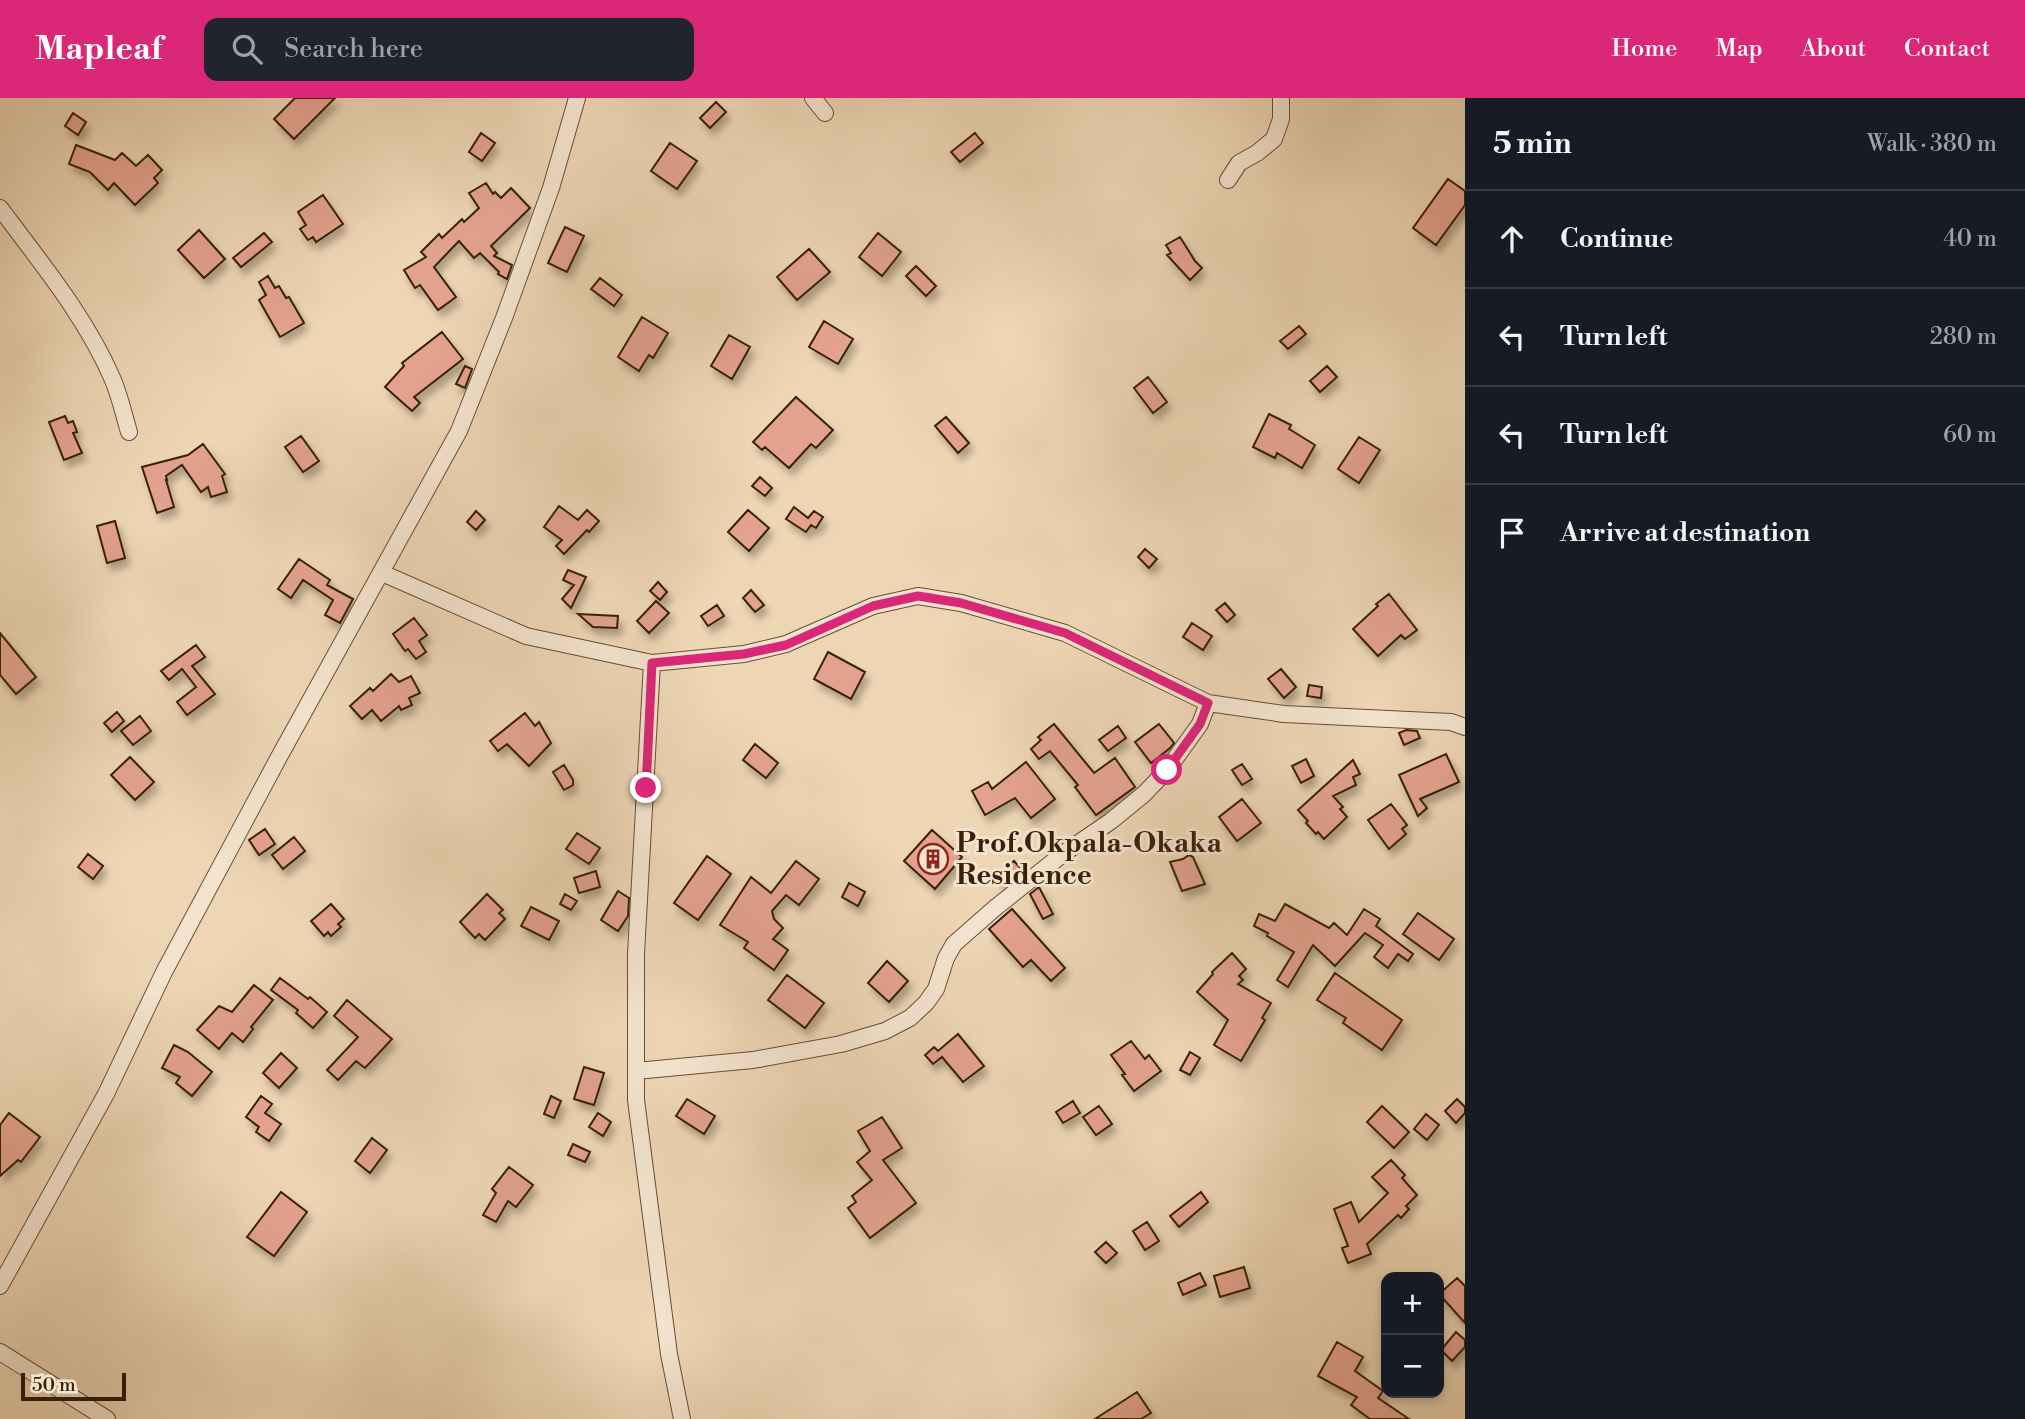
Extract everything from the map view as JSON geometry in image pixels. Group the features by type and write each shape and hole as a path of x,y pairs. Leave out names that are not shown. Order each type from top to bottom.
{"street":[{"path":"0,1286 106,1094 164,972 454,440 480,382 551,188 577,98"},
{"path":"813,98 825,113"},
{"path":"1228,180 1239,163 1274,139 1281,119 1281,98"},
{"path":"0,208 63,291 97,347 114,383 129,432"},
{"path":"382,573 526,636 652,663 744,654 786,645 873,606 918,596 961,603 1065,633 1208,703 1284,714 1451,722 1465,727"},
{"path":"652,663 636,954 636,1100 669,1354 682,1419"},
{"path":"636,1071 753,1060 841,1044 885,1031 910,1018 936,989 946,958 954,944 1064,853 1111,821 1144,794 1167,770 1187,743 1200,724 1208,703"},
{"path":"0,1352 107,1419"}],"building":[{"path":"295,98 335,98 294,139 274,119"},
{"path":"716,102 726,112 710,128 700,118"},
{"path":"73,113 86,122 78,135 65,126"},
{"path":"481,133 495,143 482,161 469,152"},
{"path":"975,133 983,143 960,162 951,152"},
{"path":"670,143 697,161 677,189 651,171"},
{"path":"76,145 115,160 122,153 136,166 148,155 162,170 154,178 158,183 135,205 114,183 108,190 90,172 69,164"},
{"path":"1448,179 1465,191 1465,205 1436,245 1413,228"},
{"path":"486,183 493,194 495,192 501,198 511,188 530,208 491,246 497,253 494,256 512,265 507,279 498,274 480,253 474,258 459,241 434,267 456,297 438,310 420,285 415,288 404,270 426,257 421,252 439,234 442,238 462,219 464,222 479,208 469,193"},
{"path":"323,195 343,224 316,242 313,237 308,240 300,229 306,225 298,212"},
{"path":"565,227 584,236 567,272 548,263"},
{"path":"199,230 225,259 204,278 178,250"},
{"path":"264,233 272,242 241,267 233,258"},
{"path":"878,233 901,252 882,276 859,257"},
{"path":"1180,237 1202,268 1190,280 1167,255 1171,253 1166,245"},
{"path":"809,249 830,272 797,300 777,277"},
{"path":"916,266 936,286 926,296 906,276"},
{"path":"268,276 275,288 279,286 286,298 289,297 304,323 280,337 259,300 266,295 259,282"},
{"path":"600,278 622,295 614,306 591,289"},
{"path":"642,317 668,333 653,358 649,355 639,371 618,357"},
{"path":"824,321 853,339 838,364 809,347"},
{"path":"1299,326 1306,334 1288,349 1280,341"},
{"path":"442,332 463,359 414,397 420,403 412,411 385,387 404,366 402,363"},
{"path":"729,335 750,347 732,379 711,366"},
{"path":"465,366 472,369 465,388 456,384"},
{"path":"1327,366 1337,377 1320,392 1310,381"},
{"path":"1148,377 1167,402 1153,413 1134,388"},
{"path":"796,397 833,430 816,448 811,444 789,468 765,447 762,450 753,442"},
{"path":"1269,414 1291,425 1289,429 1315,445 1302,468 1277,453 1275,458 1253,447"},
{"path":"65,416 68,423 73,421 77,432 73,433 82,453 64,460 49,422"},
{"path":"946,417 969,443 958,453 935,426"},
{"path":"301,436 319,461 303,472 285,447"},
{"path":"1359,437 1380,450 1359,483 1338,469"},
{"path":"203,444 225,474 222,476 227,492 211,497 208,487 201,492 182,465 166,476 174,507 157,513 142,467 188,455"},
{"path":"760,477 772,488 765,496 752,486"},
{"path":"559,506 578,520 587,510 599,521 564,554 556,546 562,540 544,527"},
{"path":"794,507 808,518 814,511 823,517 816,528 811,525 806,532 786,519"},
{"path":"748,510 769,528 749,551 728,532"},
{"path":"476,511 485,520 476,530 467,522"},
{"path":"115,521 125,558 107,563 97,526"},
{"path":"1145,549 1157,559 1149,568 1138,557"},
{"path":"299,559 330,580 327,585 353,599 340,623 325,615 333,600 303,580 291,598 278,589"},
{"path":"568,570 586,577 571,608 562,599 574,585 563,580"},
{"path":"658,582 667,592 660,600 650,591"},
{"path":"751,590 764,605 755,612 743,598"},
{"path":"1389,594 1417,630 1405,639 1401,635 1378,656 1353,629"},
{"path":"656,601 669,613 649,633 637,621"},
{"path":"1225,603 1235,615 1227,622 1216,610"},
{"path":"717,605 724,616 708,626 701,616"},
{"path":"578,614 618,616 617,628 593,627"},
{"path":"414,618 427,635 419,641 426,652 416,659 408,649 405,651 393,634"},
{"path":"1192,623 1212,636 1203,650 1183,637"},
{"path":"0,633 36,677 16,694 0,675"},
{"path":"196,645 205,657 192,666 215,694 187,715 177,702 196,687 182,669 169,680 161,671"},
{"path":"828,652 865,672 851,699 814,679"},
{"path":"1281,669 1296,687 1284,698 1268,679"},
{"path":"391,674 399,682 411,676 420,693 409,698 412,705 401,710 399,706 381,721 372,710 362,719 350,706 370,688 373,691"},
{"path":"1309,685 1322,687 1321,698 1307,696"},
{"path":"117,712 124,721 112,732 104,723"},
{"path":"525,713 535,726 539,722 551,743 529,766 507,744 498,751 490,741"},
{"path":"140,716 151,731 133,745 121,731"},
{"path":"1054,724 1094,773 1115,758 1135,787 1096,815 1075,787 1078,785 1050,751 1039,759 1031,749 1041,740 1038,737"},
{"path":"1159,724 1174,743 1151,763 1135,742"},
{"path":"1118,726 1126,738 1108,751 1099,740"},
{"path":"1406,730 1417,731 1420,738 1404,745 1399,733"},
{"path":"755,744 778,763 766,778 743,760"},
{"path":"1446,754 1459,782 1420,799 1427,808 1418,816 1399,775"},
{"path":"130,757 154,782 135,800 111,775"},
{"path":"1306,759 1314,776 1301,783 1292,766"},
{"path":"1353,760 1360,774 1353,777 1356,785 1333,796 1343,807 1340,809 1347,817 1324,839 1306,823 1308,821 1298,810"},
{"path":"1026,762 1055,799 1031,818 1015,798 985,815 972,791 988,782 992,789"},
{"path":"1242,764 1252,779 1242,785 1232,770"},
{"path":"564,765 573,785 564,790 553,772"},
{"path":"1242,799 1261,823 1237,841 1219,817"},
{"path":"1391,804 1407,825 1402,829 1406,834 1389,849 1368,820"},
{"path":"265,829 275,844 259,855 249,840"},
{"name":"Prof.Okpala-Okaka Residence","path":"932,830 962,857 935,889 904,861"},
{"path":"577,833 600,848 589,864 566,849"},
{"path":"294,837 305,851 283,869 272,855"},
{"path":"88,854 103,866 93,879 78,867"},
{"path":"1189,855 1193,857 1205,884 1182,891 1170,862"},
{"path":"707,856 731,874 698,920 674,903"},
{"path":"796,861 819,879 799,905 786,895 772,911 774,919 783,928 773,939 788,950 774,970 744,948 748,942 720,925 751,877 771,893"},
{"path":"1014,861 1023,871 1006,886 997,877"},
{"path":"596,871 600,887 579,893 574,878"},
{"path":"849,883 865,892 858,906 842,897"},
{"path":"1039,887 1053,914 1043,919 1030,894"},
{"path":"618,891 629,898 628,916 618,931 601,920"},
{"path":"487,894 503,910 499,913 505,919 485,940 479,934 475,938 460,922"},
{"path":"565,894 577,901 571,910 560,904"},
{"path":"331,904 344,919 338,924 341,927 331,936 328,932 324,936 311,921"},
{"path":"1285,904 1329,928 1334,923 1347,935 1364,909 1380,919 1376,926 1413,954 1408,961 1398,954 1388,968 1374,957 1383,945 1365,933 1335,966 1313,945 1288,987 1277,980 1294,952 1254,926 1259,914 1275,921"},
{"path":"531,907 559,921 549,940 521,926"},
{"path":"1012,909 1065,968 1051,981 1031,960 1023,967 989,929"},
{"path":"1418,913 1454,939 1439,960 1403,934"},
{"path":"1232,953 1246,969 1239,976 1243,980 1238,984 1271,1003 1262,1018 1265,1020 1241,1061 1214,1045 1228,1020 1197,992 1212,972"},
{"path":"887,961 908,981 889,1002 868,983"},
{"path":"1335,973 1402,1020 1382,1050 1343,1023 1346,1018 1317,1000"},
{"path":"787,975 824,1003 805,1028 768,1000"},
{"path":"280,978 308,999 310,997 327,1012 313,1028 296,1013 298,1010 271,990"},
{"path":"254,985 273,1000 251,1027 253,1029 243,1042 232,1033 219,1049 197,1030 219,1006 232,1012"},
{"path":"347,1000 392,1039 365,1068 356,1061 338,1080 327,1070 358,1037 334,1016"},
{"path":"958,1034 984,1066 963,1082 942,1057 933,1064 925,1055 934,1047 938,1051"},
{"path":"1131,1041 1145,1059 1149,1055 1161,1071 1134,1091 1111,1055"},
{"path":"174,1045 188,1052 212,1072 192,1096 176,1083 180,1077 162,1068"},
{"path":"1190,1052 1200,1058 1190,1075 1180,1070"},
{"path":"281,1053 297,1068 279,1088 263,1073"},
{"path":"584,1067 604,1073 594,1105 574,1099"},
{"path":"261,1096 272,1104 265,1113 281,1124 269,1141 256,1132 259,1127 246,1117"},
{"path":"551,1096 561,1101 554,1118 544,1114"},
{"path":"687,1099 715,1116 704,1134 676,1116"},
{"path":"1457,1099 1465,1107 1465,1113 1456,1123 1445,1111"},
{"path":"1073,1101 1080,1113 1063,1123 1056,1112"},
{"path":"1099,1106 1112,1124 1096,1135 1083,1117"},
{"path":"1382,1106 1409,1132 1394,1148 1367,1122"},
{"path":"9,1113 40,1137 21,1162 18,1160 0,1176 0,1125"},
{"path":"598,1113 611,1122 603,1136 589,1127"},
{"path":"1426,1114 1439,1125 1427,1140 1414,1129"},
{"path":"882,1117 902,1148 883,1160 916,1203 870,1238 848,1208 856,1202 852,1196 872,1180 857,1162 870,1151 858,1131"},
{"path":"372,1138 387,1150 370,1173 355,1161"},
{"path":"573,1144 590,1152 585,1162 568,1155"},
{"path":"1391,1160 1405,1175 1402,1178 1417,1195 1406,1206 1409,1209 1401,1218 1398,1215 1367,1244 1371,1254 1348,1263 1342,1248 1348,1246 1334,1209 1351,1202 1359,1222 1388,1193 1372,1177"},
{"path":"509,1167 533,1185 516,1207 508,1201 496,1222 483,1215 496,1193 492,1189"},
{"path":"281,1192 307,1212 274,1256 247,1237"},
{"path":"1201,1192 1208,1202 1179,1227 1170,1216"},
{"path":"1147,1222 1159,1241 1145,1250 1133,1231"},
{"path":"1106,1242 1117,1253 1106,1263 1095,1252"},
{"path":"1244,1267 1250,1288 1220,1297 1214,1276"},
{"path":"1200,1273 1206,1285 1183,1295 1178,1283"},
{"path":"1457,1278 1465,1286 1465,1323 1444,1300 1444,1290"},
{"path":"1456,1332 1465,1340 1465,1347 1452,1361 1444,1353 1444,1346"},
{"path":"1337,1342 1363,1357 1355,1371 1381,1390 1378,1398 1409,1419 1370,1419 1351,1405 1357,1397 1318,1376"},
{"path":"1137,1392 1151,1413 1141,1419 1095,1419"}],"place":[{"name":"Prof.Okpala-Okaka Residence","path":"933,859"}],"route":[{"path":"646,788 652,663 744,654 786,645 873,606 918,596 961,603 1065,633 1208,703 1200,724 1167,770"}]}
